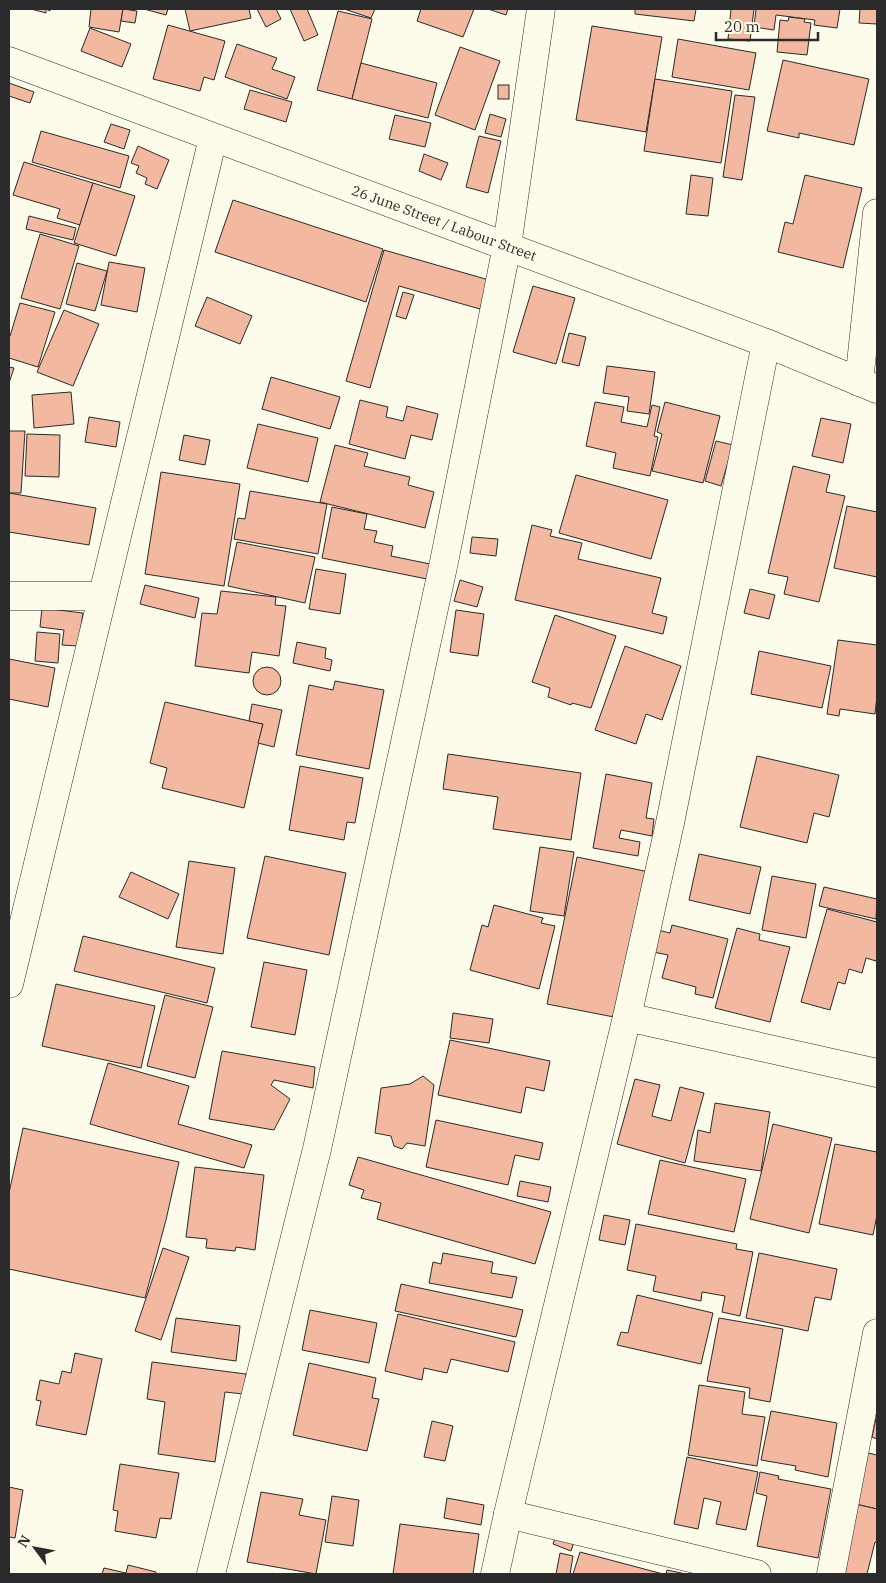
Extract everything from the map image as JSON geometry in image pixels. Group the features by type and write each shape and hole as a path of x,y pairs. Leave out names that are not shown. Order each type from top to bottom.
{"street":[{"path":"211,1574 317,1149 444,562 507,246 541,9"},
{"name":"26 June Street / Labour Street","path":"9,61 507,246 766,344 868,386"},
{"path":"9,984 213,138"},
{"path":"868,386 877,214"},
{"path":"495,1574 627,1017 670,823 766,344"},
{"path":"9,596 102,596"},
{"path":"627,1017 877,1072"},
{"path":"831,1574 877,1333"},
{"path":"508,1514 757,1574"}],"building":[{"path":"31,9 46,9 46,13"},
{"path":"91,9 123,9 119,32 89,27"},
{"path":"123,9 137,11 135,23 121,21"},
{"path":"144,9 168,9 166,15"},
{"path":"185,9 249,9 251,18 190,31"},
{"path":"257,9 276,9 281,19 266,27"},
{"path":"290,9 307,9 318,35 304,41"},
{"path":"344,9 375,9 371,18"},
{"path":"421,9 474,9 463,37 417,21"},
{"path":"488,9 508,9 506,15"},
{"path":"635,9 696,9 694,21 635,14"},
{"path":"731,9 754,9 750,41 728,39"},
{"path":"756,9 840,9 837,28 814,25 815,20 776,15 774,30 754,27"},
{"path":"860,9 877,9 877,24 859,23"},
{"path":"338,11 372,19 352,99 317,90"},
{"path":"789,17 805,19 804,22 811,23 807,55 777,52 780,20 788,21"},
{"path":"168,25 225,41 214,80 204,77 200,91 153,79"},
{"path":"592,26 662,37 646,132 576,120"},
{"path":"90,28 131,44 122,67 81,51"},
{"path":"678,39 756,53 749,90 672,77"},
{"path":"237,44 277,58 272,69 295,77 287,99 225,77"},
{"path":"460,47 500,61 475,130 435,115"},
{"path":"783,60 869,79 854,145 799,133 799,138 767,131"},
{"path":"361,63 437,83 428,118 352,99"},
{"path":"655,79 732,91 721,163 644,151"},
{"path":"9,83 34,92 30,103 9,96"},
{"path":"498,85 509,85 509,99 498,99"},
{"path":"250,90 292,102 286,122 244,109"},
{"path":"735,95 755,97 742,180 723,177"},
{"path":"490,114 506,119 501,137 485,133"},
{"path":"395,115 431,123 425,147 389,139"},
{"path":"111,124 130,130 124,149 104,142"},
{"path":"41,131 129,156 120,188 32,162"},
{"path":"479,136 501,141 488,193 466,187"},
{"path":"138,146 169,160 157,189 145,184 147,178 136,173 139,166 131,163"},
{"path":"424,154 448,163 441,180 419,171"},
{"path":"24,162 93,183 80,225 57,218 60,209 13,195"},
{"path":"691,175 713,178 708,216 686,214"},
{"path":"805,175 862,188 843,268 778,252 785,222 793,224"},
{"path":"93,183 135,196 116,256 74,243"},
{"path":"233,200 383,249 366,302 215,252"},
{"path":"29,216 76,228 73,240 26,229"},
{"path":"40,234 79,246 60,309 21,298"},
{"path":"384,250 489,280 480,309 399,286 370,388 346,381"},
{"path":"109,262 145,268 137,312 101,305"},
{"path":"77,263 107,271 95,311 66,304"},
{"path":"533,286 575,298 556,364 513,352"},
{"path":"403,292 414,295 406,319 396,316"},
{"path":"207,297 252,316 240,344 195,326"},
{"path":"20,303 55,312 38,367 9,358 9,336"},
{"path":"64,310 99,324 73,386 37,372"},
{"path":"569,333 586,337 579,366 562,362"},
{"path":"607,366 655,372 649,414 627,411 629,397 603,393"},
{"path":"9,367 14,368 9,383"},
{"path":"271,377 340,397 330,429 262,409"},
{"path":"71,392 74,424 34,428 32,395"},
{"path":"360,400 388,407 386,417 403,421 407,406 438,414 432,440 411,435 405,459 349,444"},
{"path":"595,402 624,407 621,422 647,427 652,405 660,407 654,436 658,437 650,476 613,468 616,453 586,446"},
{"path":"665,402 720,416 703,483 652,471 662,434 657,432"},
{"path":"89,417 120,422 116,447 85,442"},
{"path":"821,418 851,424 843,463 812,456"},
{"path":"258,424 318,438 308,482 247,468"},
{"path":"9,431 25,431 21,493 9,493"},
{"path":"27,434 60,435 59,477 25,476"},
{"path":"184,435 210,440 205,465 179,460"},
{"path":"716,441 733,445 721,486 705,481"},
{"path":"335,445 368,453 364,466 410,477 408,485 434,492 425,528 320,502"},
{"path":"793,466 830,475 826,492 845,496 819,602 784,594 788,577 768,573"},
{"path":"161,472 240,484 224,586 145,574"},
{"path":"576,475 668,500 651,559 559,533"},
{"path":"250,491 327,504 318,554 234,539 238,518 245,519"},
{"path":"9,493 96,508 89,545 9,532"},
{"path":"847,506 877,512 877,577 834,568"},
{"path":"332,507 367,514 364,529 377,531 374,542 393,546 391,556 435,565 432,580 322,558"},
{"path":"532,525 552,530 550,536 582,543 578,559 661,578 652,613 667,617 663,634 515,600"},
{"path":"472,537 498,539 496,556 470,553"},
{"path":"237,542 315,557 305,603 228,586"},
{"path":"316,569 346,574 340,614 309,609"},
{"path":"460,580 483,587 477,607 454,601"},
{"path":"145,585 199,598 195,618 140,604"},
{"path":"750,589 775,595 769,619 744,613"},
{"path":"221,591 276,597 275,605 286,606 279,656 252,652 249,673 195,666 202,613 217,614"},
{"path":"42,608 83,613 78,646 62,645 64,630 40,627"},
{"path":"456,610 484,614 478,656 450,652"},
{"path":"555,615 616,636 591,708 572,703 571,705 548,697 550,688 532,682"},
{"path":"37,632 60,634 58,663 35,661"},
{"path":"838,640 877,645 875,714 840,709 839,716 827,714"},
{"path":"297,642 326,648 325,658 332,660 330,671 293,663"},
{"path":"625,646 681,666 662,720 646,714 636,744 595,730"},
{"path":"759,651 831,666 822,708 751,694"},
{"path":"9,659 55,668 48,707 9,699"},
{"path":"267,667 277,671 281,681 277,691 267,695 257,691 253,681 257,671"},
{"path":"335,681 384,690 369,769 296,755 309,685 333,690"},
{"path":"165,702 263,724 244,808 162,788 167,768 150,763"},
{"path":"252,704 282,710 274,747 258,743 263,724 249,721"},
{"path":"448,754 581,773 571,840 493,829 498,797 443,789"},
{"path":"757,756 839,775 829,817 814,813 807,843 740,827"},
{"path":"300,766 363,778 355,823 347,822 344,840 289,830"},
{"path":"606,774 652,783 646,818 654,819 652,836 621,830 619,838 640,842 638,856 593,848"},
{"path":"540,847 574,852 564,916 530,911"},
{"path":"699,854 761,867 750,914 689,900"},
{"path":"265,856 346,873 329,955 247,938"},
{"path":"577,857 649,872 619,1018 547,1004"},
{"path":"189,861 235,868 223,954 176,947"},
{"path":"131,872 179,894 168,919 119,897"},
{"path":"772,876 816,884 806,938 762,930"},
{"path":"824,887 877,899 876,919 819,906"},
{"path":"494,905 543,918 541,923 555,926 539,989 470,970 482,925 488,927"},
{"path":"827,909 877,922 876,961 866,958 862,973 849,969 845,984 838,982 830,1010 801,1002"},
{"path":"672,925 728,939 713,998 695,994 696,987 662,978 668,955 653,952 658,930 670,933"},
{"path":"737,928 760,934 759,940 790,947 770,1022 715,1008"},
{"path":"83,936 215,968 207,1003 74,971"},
{"path":"264,962 307,970 295,1035 251,1027"},
{"path":"56,984 155,1006 141,1068 42,1046"},
{"path":"165,995 213,1007 195,1078 147,1066"},
{"path":"453,1013 493,1019 489,1043 450,1038"},
{"path":"450,1040 550,1061 544,1091 526,1087 521,1113 438,1095"},
{"path":"222,1051 315,1067 313,1088 274,1080 271,1085 290,1099 274,1130 209,1119"},
{"path":"108,1063 189,1086 178,1124 252,1145 244,1168 90,1124"},
{"path":"423,1076 434,1085 425,1146 407,1143 402,1149 394,1146 391,1136 375,1133 381,1088 410,1084"},
{"path":"635,1079 660,1085 652,1116 671,1121 680,1087 704,1093 685,1163 617,1144"},
{"path":"715,1103 770,1112 761,1171 694,1161 698,1130 710,1133"},
{"path":"436,1120 543,1143 539,1160 515,1155 508,1185 426,1167"},
{"path":"773,1124 832,1138 809,1233 750,1219"},
{"path":"23,1128 179,1162 145,1298 9,1269 9,1193"},
{"path":"835,1144 877,1152 877,1215 873,1235 819,1224"},
{"path":"358,1157 551,1212 535,1264 377,1219 381,1203 361,1198 364,1190 349,1185"},
{"path":"660,1160 746,1179 734,1232 648,1214"},
{"path":"195,1167 264,1175 255,1250 236,1247 235,1251 206,1248 207,1239 186,1237"},
{"path":"520,1181 551,1187 548,1202 517,1196"},
{"path":"604,1215 630,1220 625,1245 599,1240"},
{"path":"636,1224 737,1244 736,1249 753,1252 740,1316 722,1312 725,1296 702,1292 701,1301 653,1291 656,1276 627,1270"},
{"path":"163,1248 189,1257 161,1340 135,1331"},
{"path":"443,1253 493,1262 491,1273 517,1277 512,1298 429,1283 433,1262 441,1264"},
{"path":"759,1253 837,1269 831,1300 815,1297 808,1331 746,1318"},
{"path":"401,1284 523,1310 516,1337 395,1311"},
{"path":"637,1295 713,1313 701,1364 617,1345 621,1332 628,1333"},
{"path":"310,1310 377,1323 369,1363 302,1350"},
{"path":"398,1314 515,1342 508,1372 451,1359 447,1373 424,1368 422,1380 385,1371"},
{"path":"176,1318 240,1326 236,1361 171,1352"},
{"path":"719,1318 783,1329 770,1402 749,1398 750,1388 707,1381"},
{"path":"75,1353 102,1359 86,1435 36,1425 41,1401 36,1400 40,1380 59,1384 62,1371 71,1373"},
{"path":"152,1362 246,1374 243,1394 225,1392 215,1462 158,1454 165,1402 147,1399"},
{"path":"309,1363 376,1378 372,1398 379,1399 367,1451 293,1435"},
{"path":"699,1385 745,1392 742,1414 765,1417 757,1466 688,1455"},
{"path":"771,1411 837,1423 828,1477 795,1470 796,1466 761,1460"},
{"path":"877,1414 877,1439 872,1437"},
{"path":"432,1421 453,1426 445,1461 424,1457"},
{"path":"864,1452 877,1455 877,1509 851,1503"},
{"path":"687,1457 758,1472 746,1530 716,1524 721,1502 704,1498 698,1529 674,1524"},
{"path":"120,1464 179,1473 171,1519 160,1518 156,1538 115,1531 118,1511 113,1510"},
{"path":"760,1472 779,1476 778,1479 831,1489 818,1558 757,1546 767,1496 756,1493"},
{"path":"9,1487 23,1490 15,1538 9,1537"},
{"path":"261,1492 303,1499 299,1515 326,1520 316,1574 247,1562"},
{"path":"332,1496 359,1500 353,1546 325,1542"},
{"path":"447,1498 484,1505 481,1525 444,1518"},
{"path":"851,1503 877,1509 877,1543 875,1542 867,1574 843,1574"},
{"path":"400,1524 479,1534 473,1574 393,1574"},
{"path":"559,1527 577,1533 571,1551 553,1544"},
{"path":"580,1552 663,1574 573,1574"},
{"path":"560,1553 573,1556 570,1574 556,1574"},
{"path":"128,1565 156,1572 156,1574 102,1574 104,1568 126,1573"},
{"path":"667,1570 686,1574 666,1574"}]}
